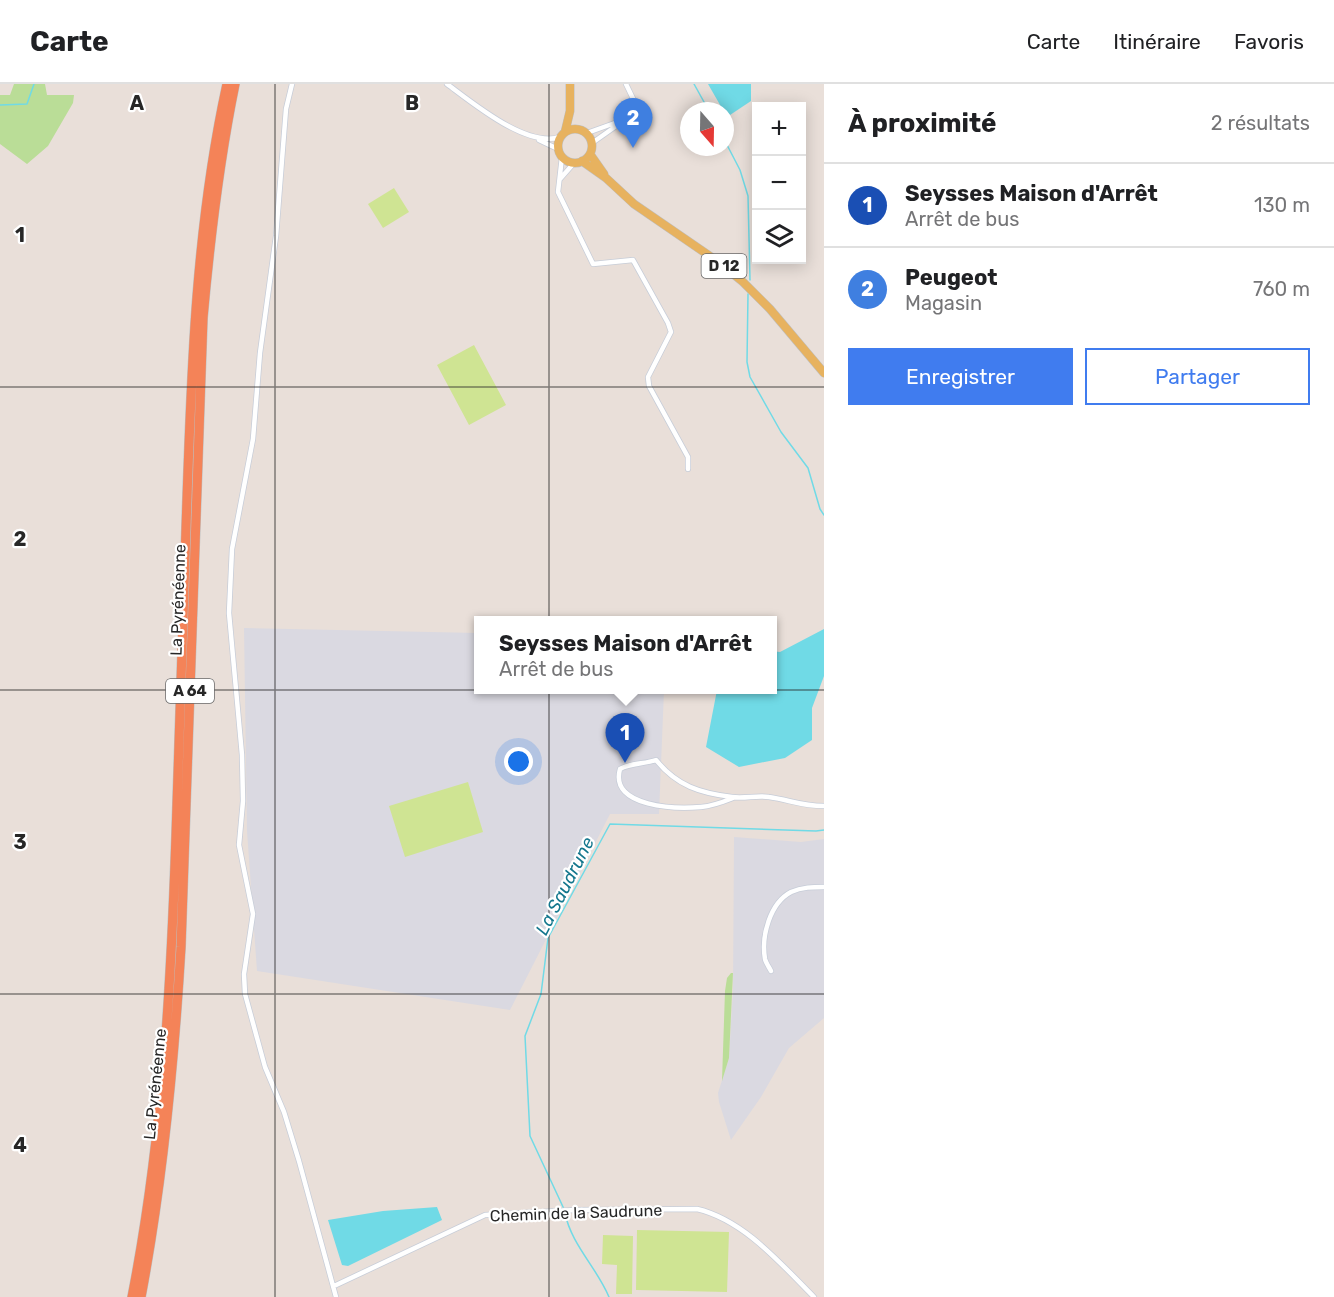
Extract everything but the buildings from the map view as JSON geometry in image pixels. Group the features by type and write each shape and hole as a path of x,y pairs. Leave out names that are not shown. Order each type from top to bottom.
{"highway":[{"name":"La Pyrénéenne","path":"132,1297 154,1158 166,1038 174,918 194,322 209,178 227,84"},
{"name":"La Pyrénéenne","path":"141,1297 160,1178 174,1058 181,937 202,330 218,179 236,84"}],"main road":[{"path":"570,84 570,111 558,148 562,158 578,162 590,154 592,142 570,111"},
{"path":"562,134 572,129 583,131"},
{"name":"D 12","path":"590,154 606,178 633,204 717,261 743,282 770,309 824,372"},
{"name":"D 12","path":"578,162 606,178"}],"street":[{"path":"292,84 286,109 276,236 260,353 253,439 232,549 229,613 242,755 243,801 239,845 253,914 244,974 245,994 267,1074 279,1100 292,1139 336,1297"},
{"path":"447,84 514,130 558,148"},
{"path":"583,131 637,115 639,111 627,84"},
{"path":"592,142 626,119"},
{"path":"536,139 550,141 562,134"},
{"path":"562,158 558,192 593,264 633,260 668,323 671,332 648,377 649,386 688,457 688,469"},
{"path":"560,179 578,162"},
{"path":"733,798 703,807 673,808 652,805 633,798 626,792 621,785 620,769 626,765 644,764 656,760 682,784 700,792 733,798 768,797 804,806 824,806"},
{"path":"771,971 765,960 765,937 772,911 782,898 793,891 809,887 824,887"},
{"name":"Chemin de la Saudrune","path":"334,1286 485,1215 567,1210 697,1209 711,1212 744,1231 814,1297"}],"shaded area":[{"path":"244,628 474,633 474,694 664,694 659,814 610,814 510,1010 257,971 247,831"},
{"path":"734,837 801,842 824,839 824,1018 789,1048 761,1097 731,1140 718,1093 729,1058 733,990"}],"green space":[{"path":"14,84 45,84 47,95 74,95 73,103 48,146 27,164 0,144 0,95 10,95"},
{"path":"394,188 409,212 383,228 368,204"},
{"path":"474,345 506,405 469,425 437,365"},
{"path":"468,782 483,832 405,857 389,806"},
{"path":"733,973 729,1058 722,1081 725,991 727,978"},
{"path":"637,1230 729,1232 727,1292 636,1290"},
{"path":"603,1235 633,1236 632,1294 616,1294 617,1265 602,1264"}],"water":[{"path":"708,84 751,84 751,101 734,112 734,102 718,102"},
{"path":"824,629 824,676 812,708 812,740 785,758 739,767 706,747 716,694 777,694 777,652"},
{"path":"437,1207 442,1220 348,1266 342,1265 328,1220 383,1211"}],"waterway":[{"path":"0,105 27,104 34,84"},
{"name":"La Saudrune","path":"694,84 704,102"},
{"name":"La Saudrune","path":"733,156 748,196 750,280"},
{"name":"La Saudrune","path":"748,294 747,362 750,377 781,432 808,468 820,509 824,515"},
{"name":"La Saudrune","path":"564,1209 530,1136 525,1036 541,994 548,938 610,824 824,830"},
{"name":"La Saudrune","path":"565,1213 578,1246 609,1297"}],"place":[{"name":"Peugeot","path":"633,148"},
{"name":"Seysses Maison d'Arrêt","path":"625,763"}]}
